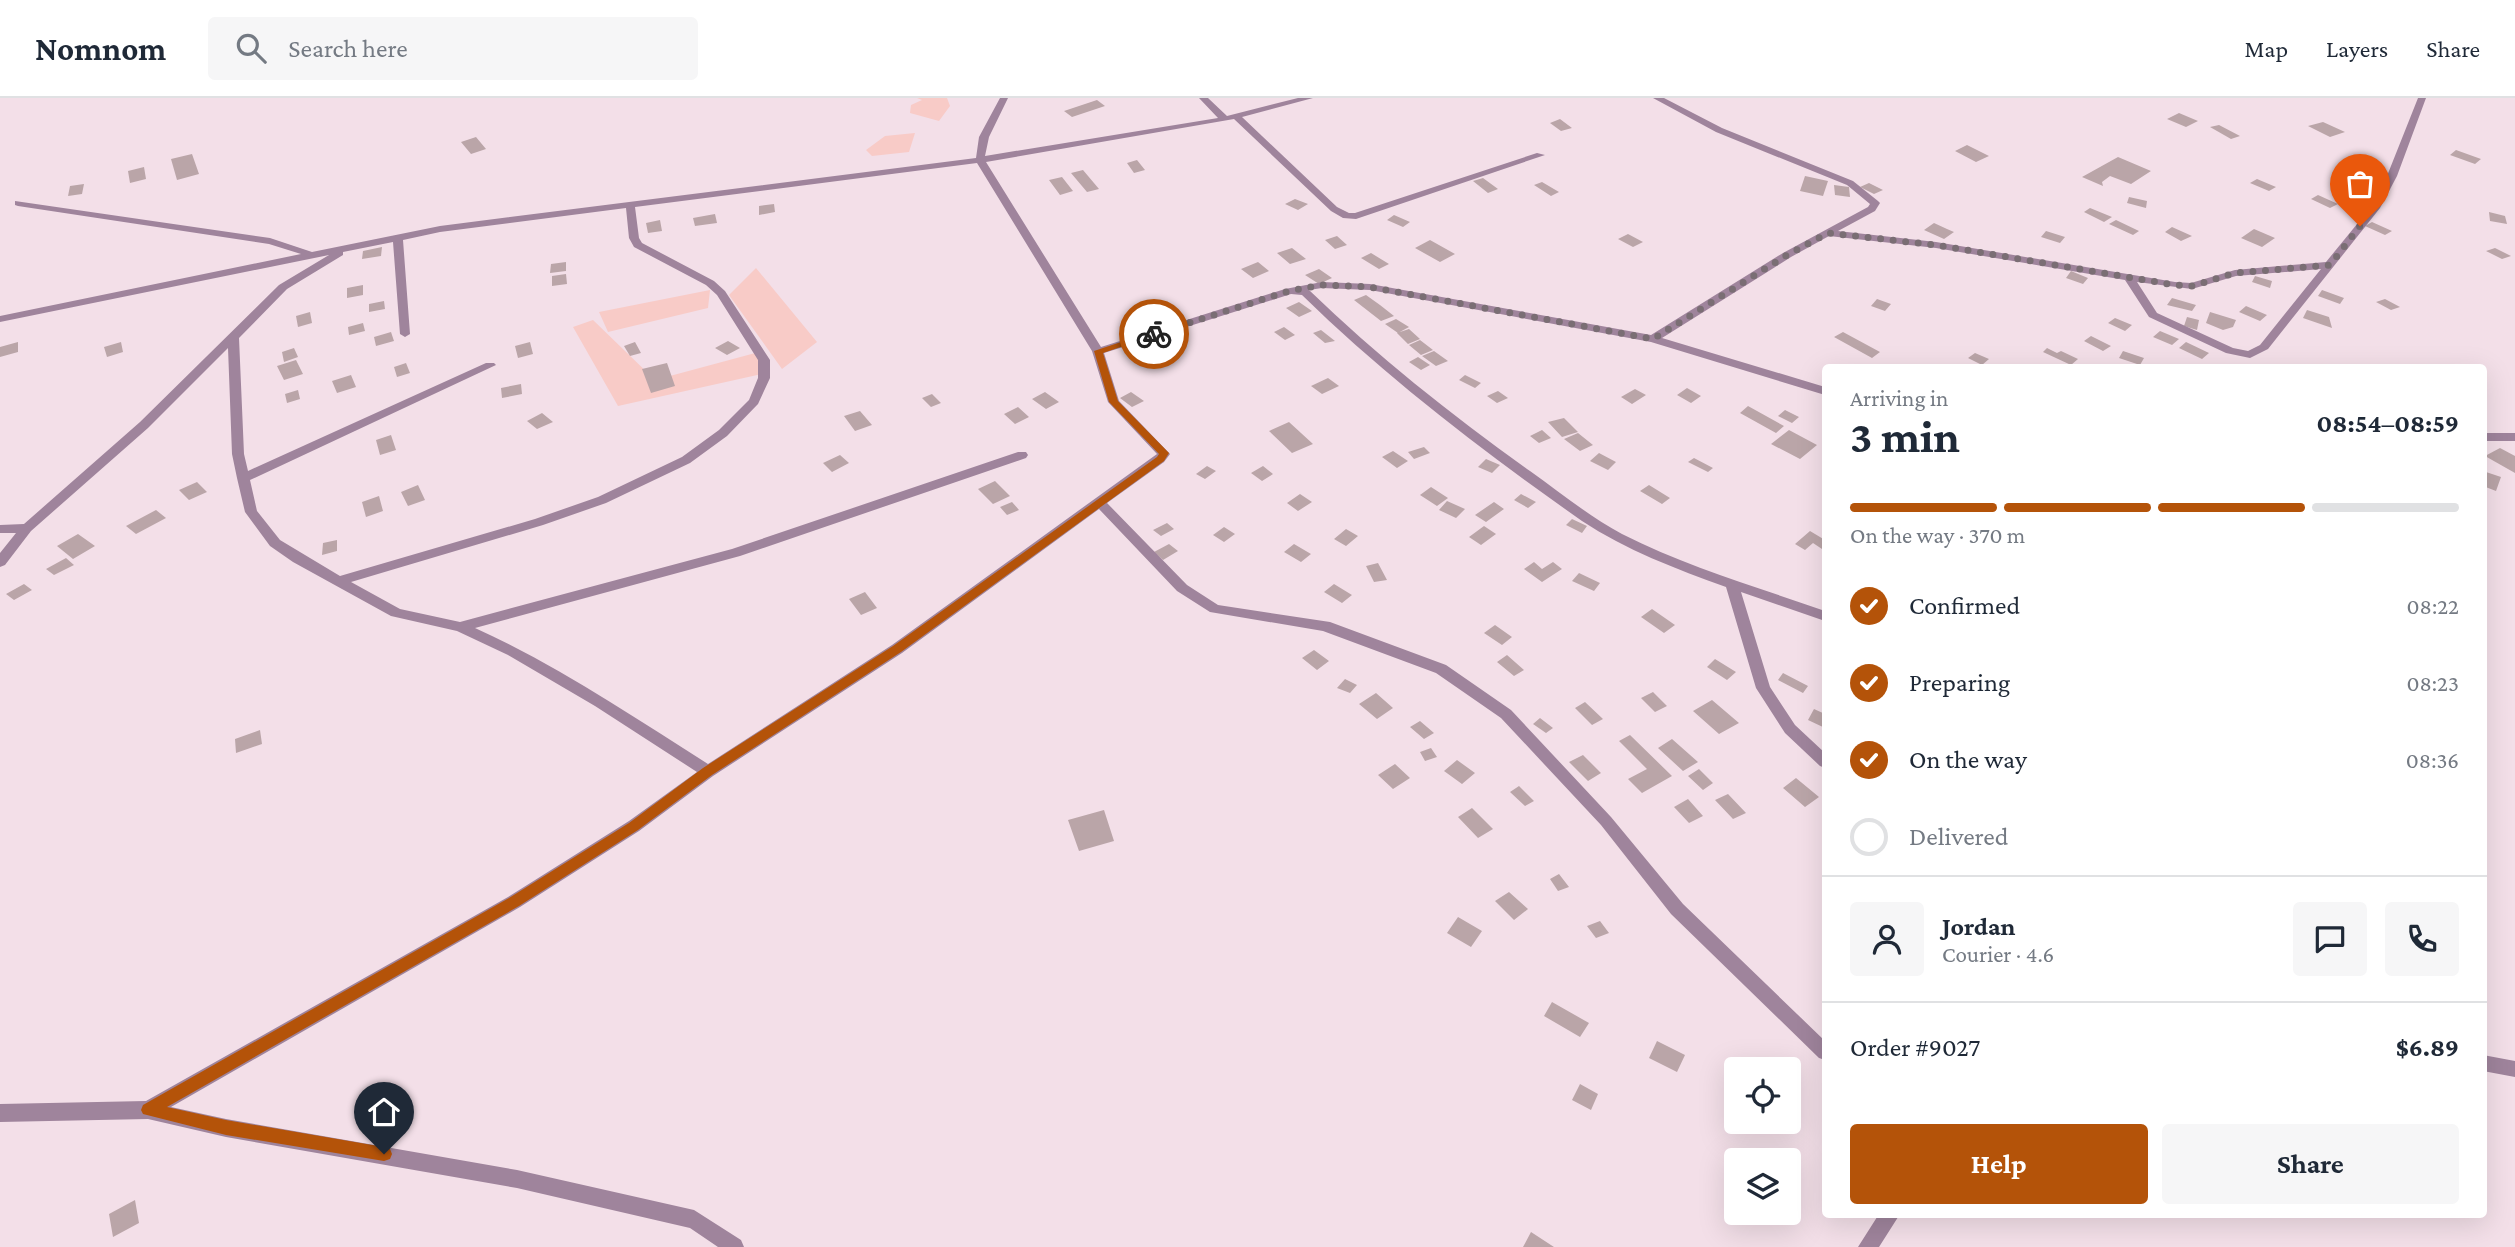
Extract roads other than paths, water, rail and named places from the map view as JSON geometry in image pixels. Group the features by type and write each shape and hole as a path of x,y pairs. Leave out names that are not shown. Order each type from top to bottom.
{"street":[{"path":"148,1110 514,902 634,826 708,772 897,649 1160,459 1164,453 1114,402 1098,351 980,160 984,137 1004,98"},
{"path":"1203,98 1225,119"},
{"path":"0,319 398,237 630,204 980,160 1225,119 1309,98"},
{"path":"1653,339 1787,255 1872,209 1875,203 1850,183 1719,130 1657,98"},
{"path":"2129,278 2153,315 2230,351 2250,355 2264,347 2381,197 2392,176 2422,98"},
{"path":"1236,116 1334,209 1347,216 1356,216 1540,155"},
{"path":"18,202 270,241 313,254"},
{"path":"339,581 602,500 686,460 723,433 754,401 764,378 764,360 716,288 638,245 634,238 630,204"},
{"path":"1828,233 1936,245 2192,286 2235,273 2330,265"},
{"path":"398,237 405,334"},
{"path":"0,562 27,528 144,425 283,287 353,246"},
{"path":"1098,351 1322,285 1370,287 1653,339 1822,390"},
{"path":"1297,291 1305,292 1346,333 1477,439 1584,516 1621,539 1732,584 1822,615"},
{"path":"233,337 238,454 251,512 275,543 396,613 460,627 513,651 600,702 708,772"},
{"path":"243,478 490,365"},
{"path":"2487,437 2515,437"},
{"path":"460,627 735,553 1022,455"},
{"path":"1099,502 1181,588 1215,609 1325,626 1441,669 1506,714 1606,821 1677,909 1822,1049"},
{"path":"0,529 27,528"},
{"path":"1732,584 1763,688 1790,729 1822,759"},
{"path":"2487,1064 2515,1069"},
{"path":"0,1113 148,1110 226,1128 517,1179 694,1219 734,1247"},
{"path":"1868,1247 1888,1218"}]}
